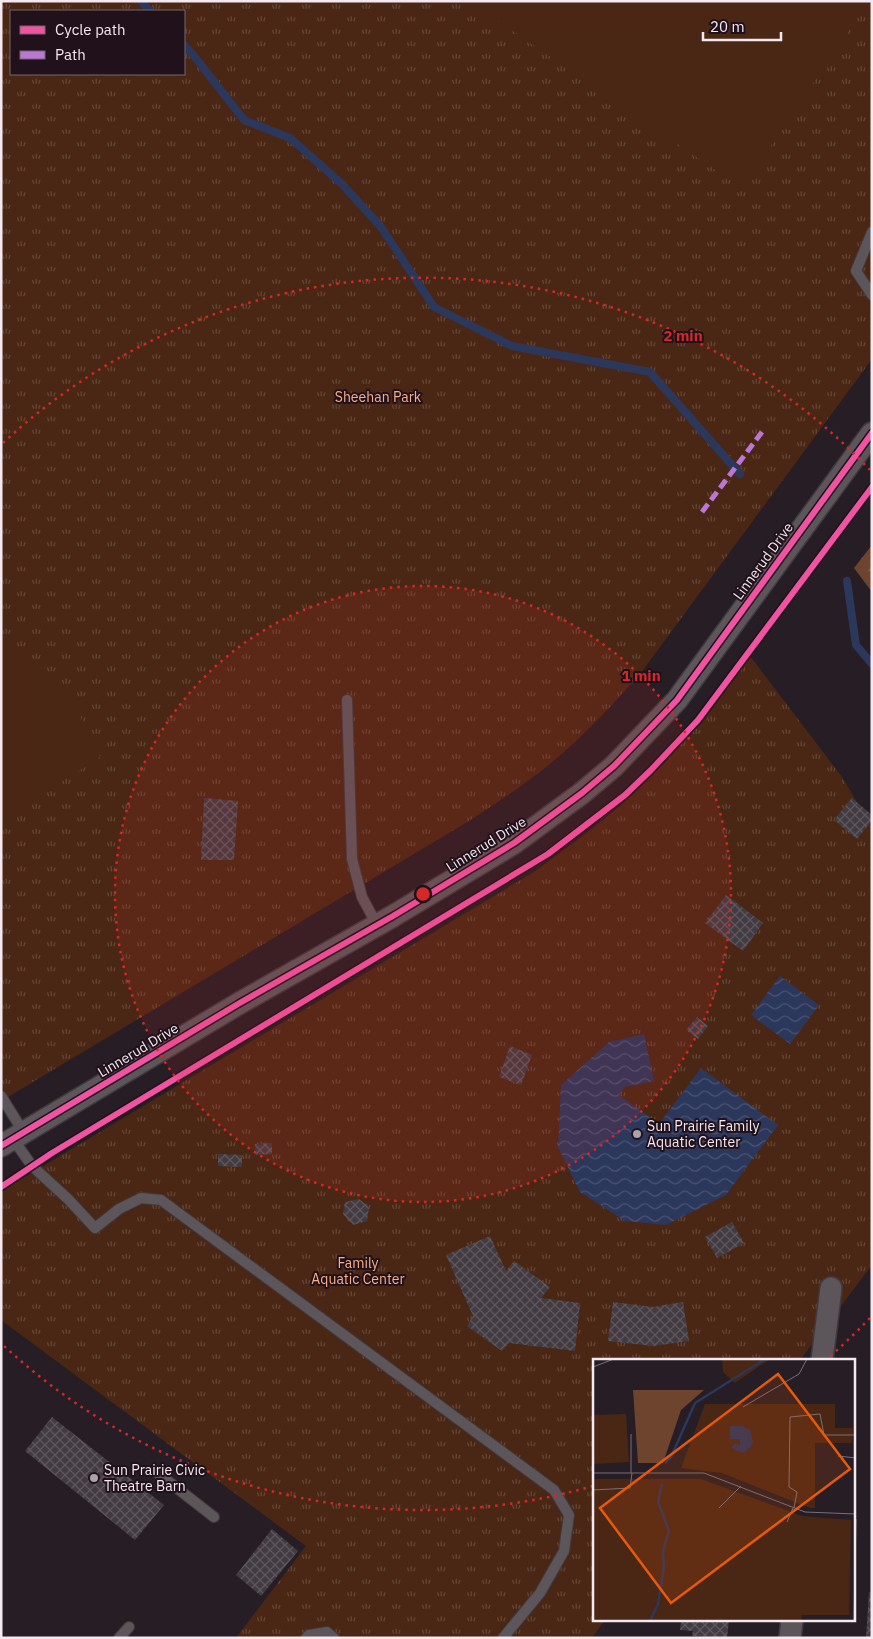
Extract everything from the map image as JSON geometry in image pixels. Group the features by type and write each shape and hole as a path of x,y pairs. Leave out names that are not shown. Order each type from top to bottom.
{"street":[{"name":"Linnerud Drive","path":"13,1139 238,1004 377,925 514,843 582,793 614,766 677,700 872,433"},
{"path":"822,1359 831,1288"},
{"path":"790,1638 792,1622"}],"lane":[{"path":"872,232 856,271 872,295"},
{"path":"346,700 352,859 362,897 377,925"},
{"path":"1,1096 13,1139 32,1166 68,1199 95,1228 119,1209 141,1198 161,1200 554,1490 569,1515 564,1551 540,1593 503,1638"},
{"path":"155,1471 214,1516"},
{"path":"119,1638 129,1628"},
{"path":"306,1638 309,1635 327,1632 334,1638"}],"green space":[{"name":"Sheehan Park","path":"1,1 872,1 872,359 643,670 608,709 558,757 536,775 469,821 1,1101"},
{"path":"469,1 869,1 742,188"},
{"path":"872,545 872,592 854,568"},
{"path":"1,646 34,667 76,708 100,757 1,820"},
{"name":"Family Aquatic Center","path":"750,656 842,777 872,828 872,1265 801,1359 593,1359 593,1622 604,1622 592,1638 236,1638 306,1546 1,1320 1,1193 534,872 607,817 635,793 689,736"}],"water":[{"path":"780,976 819,1005 790,1044 751,1015"},
{"path":"644,1034 654,1081 625,1087 619,1095 659,1124 701,1068 778,1125 726,1195 666,1225 625,1221 580,1192 558,1147 561,1085 609,1042"}],"building":[{"path":"204,798 238,801 234,860 201,860"},
{"path":"852,798 872,815 872,821 857,839 834,820"},
{"path":"726,895 763,923 743,951 705,923"},
{"path":"697,1017 708,1026 698,1039 686,1030"},
{"path":"510,1046 532,1055 521,1085 499,1077"},
{"path":"272,1143 272,1154 256,1155 255,1144"},
{"path":"218,1154 242,1155 242,1167 218,1166"},
{"path":"359,1199 369,1207 367,1221 353,1225 343,1214 345,1202"},
{"path":"732,1222 744,1243 717,1258 705,1237"},
{"path":"490,1236 506,1271 514,1261 550,1287 541,1298 580,1303 575,1351 509,1343 502,1351 467,1326 473,1316 446,1255"},
{"path":"613,1302 653,1307 683,1302 689,1341 653,1346 608,1341"},
{"name":"Sun Prairie Civic Theatre Barn","path":"52,1417 164,1505 135,1540 25,1451"},
{"path":"272,1529 298,1551 261,1596 236,1575"},
{"path":"869,1592 872,1592 872,1638 866,1638"},
{"path":"681,1622 729,1622 727,1638 692,1636 693,1631 680,1630"}],"waterway":[{"path":"141,1 149,10"},
{"path":"185,46 244,120 290,138 342,184 381,227 434,307 512,346 650,372 740,474"},
{"path":"847,581 856,645 872,664"}],"marked path":[{"path":"702,512 762,432"}],"cycle path":[{"path":"1,1146 238,1004 393,916 514,843 582,793 614,766 677,700 872,433"},
{"path":"1,1187 52,1153 548,854 625,795 698,720 872,487"}],"place":[{"name":"Sun Prairie Family Aquatic Center","path":"637,1134"},
{"name":"Sun Prairie Civic Theatre Barn","path":"94,1478"}]}
